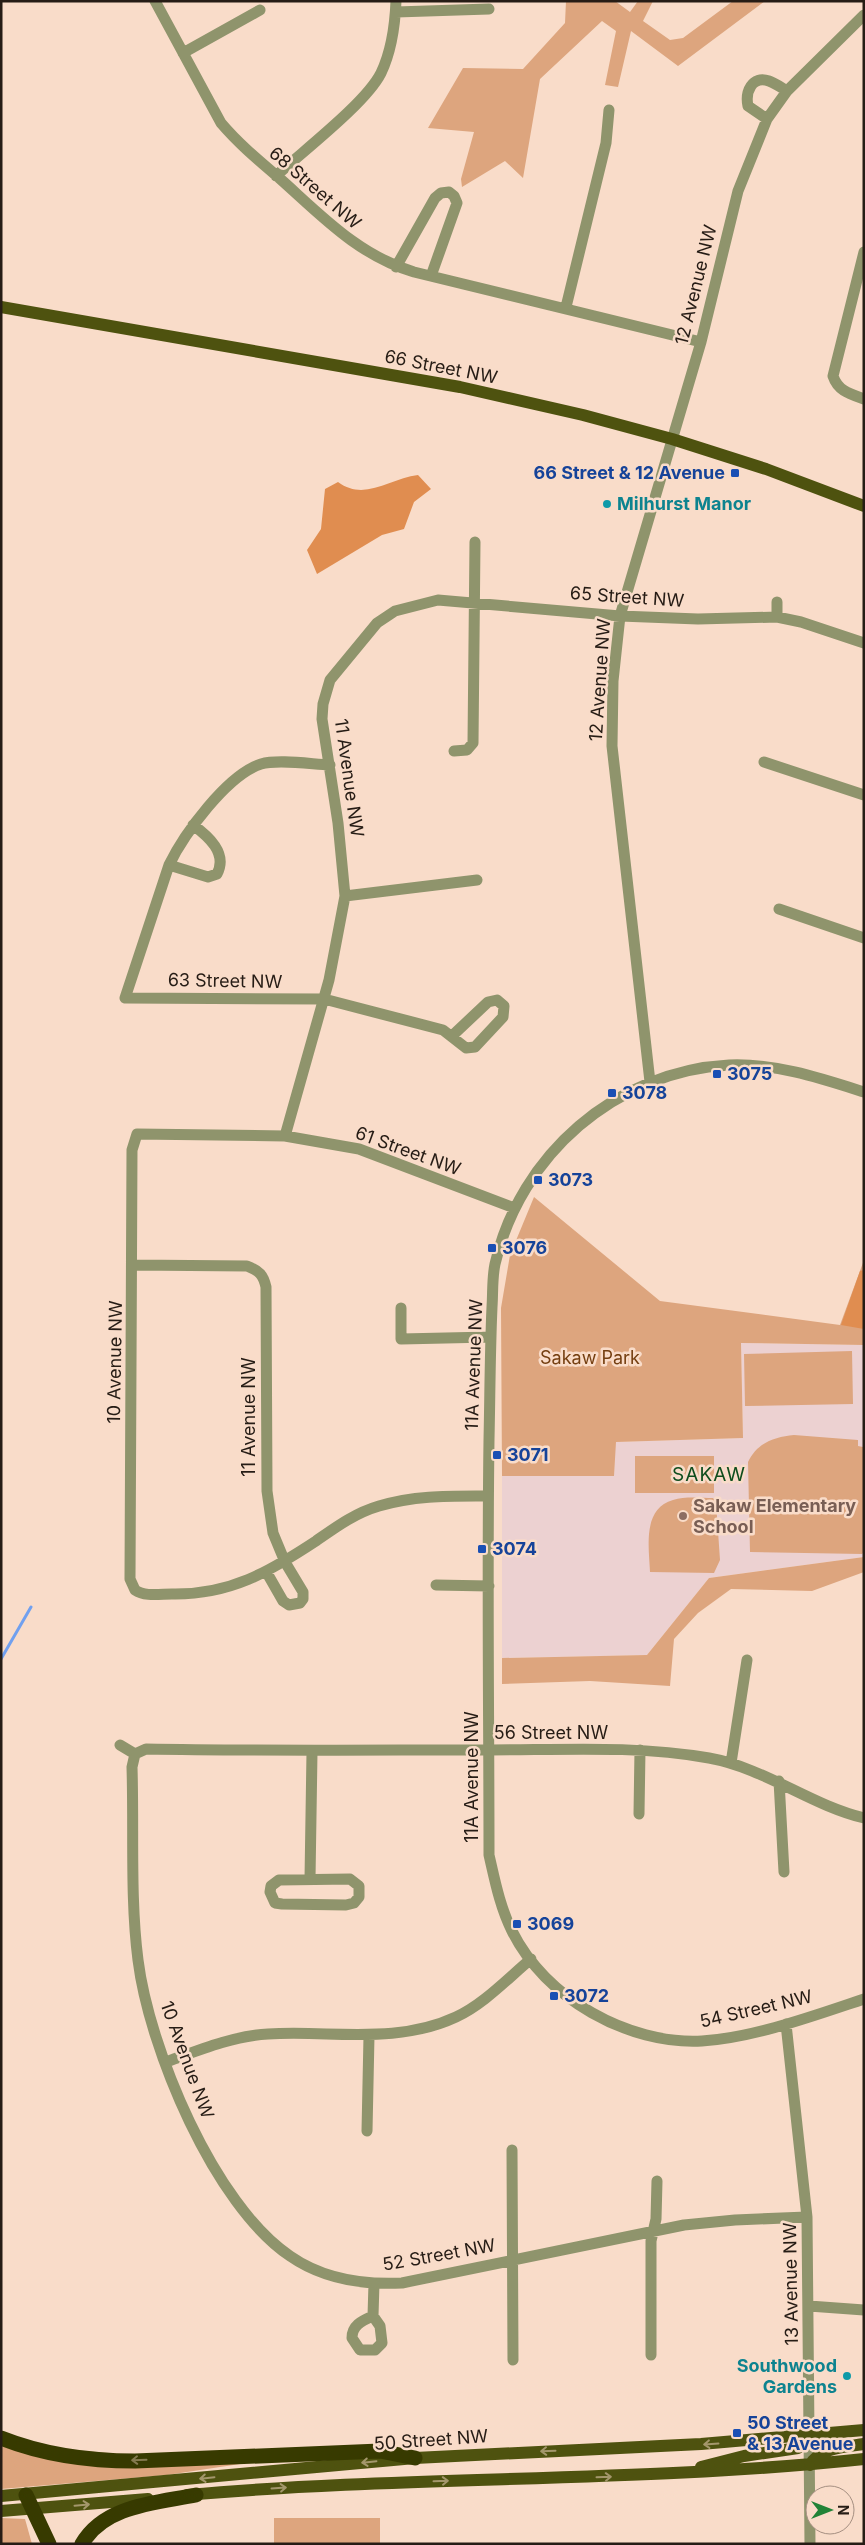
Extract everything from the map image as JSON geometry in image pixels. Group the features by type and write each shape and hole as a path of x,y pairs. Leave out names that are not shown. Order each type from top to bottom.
{"highway":[{"path":"1,2438 44,2452 100,2460 380,2451 415,2458"},
{"path":"26,2495 49,2544"},
{"path":"82,2544 98,2524 116,2514 196,2495"}],"main road":[{"name":"66 Street NW","path":"1,307 460,387 583,415 672,439 766,469 864,506"},
{"name":"50 Street NW","path":"1,2496 415,2458 701,2444 864,2430"},
{"path":"667,2475 744,2456 798,2448 809,2440 810,2436"},
{"path":"810,2465 818,2455 830,2450 864,2444"},
{"path":"1,2511 357,2484 667,2475 810,2465 864,2459"}],"street":[{"path":"155,1 182,53 260,10"},
{"path":"276,176 372,87 387,59 393,37 396,7 489,9"},
{"name":"12 Avenue NW","path":"650,1082 612,746 613,681 620,616 701,342 738,191 767,119 787,91 864,15"},
{"name":"68 Street NW","path":"182,53 222,123 257,161 276,176 319,217 371,256 396,267 566,307 701,342"},
{"path":"767,119 748,106 747,92 751,85 756,81 769,81 787,91"},
{"path":"566,307 606,143 608,110"},
{"path":"396,267 435,198 441,193 449,192 457,202 431,276"},
{"path":"864,252 834,369 836,384 842,390 864,399"},
{"path":"454,750 467,750 473,743 475,542"},
{"name":"65 Street NW","path":"377,623 395,610 438,600 620,616 698,618 777,617 801,622 864,644"},
{"path":"777,602 777,617"},
{"name":"11 Avenue NW","path":"285,1136 324,999 345,896 330,765 322,719 323,704 330,680 377,623"},
{"path":"764,762 864,794"},
{"path":"193,826 214,844 219,862 217,874 208,877 169,865 179,845 193,826 237,776 261,764 330,765"},
{"name":"63 Street NW","path":"169,865 125,998 324,999"},
{"path":"345,896 478,880"},
{"path":"779,909 864,938"},
{"path":"324,999 443,1030 452,1035 463,1047 474,1047 503,1017 504,1006 497,1000 488,1002 452,1035"},
{"name":"11A Avenue NW","path":"531,1959 512,1932 497,1894 489,1855 488,1496 490,1337 495,1266 514,1208 536,1172 574,1128 614,1100 650,1082 693,1069 730,1065 760,1066 863,1088"},
{"name":"61 Street NW","path":"137,1134 285,1136 359,1149 514,1208"},
{"name":"10 Avenue NW","path":"137,1134 132,1150 133,1265 130,1579 135,1590 147,1594 210,1592 266,1573"},
{"name":"11 Avenue NW","path":"133,1265 246,1266 260,1271 266,1287 267,1492 273,1533 285,1562 303,1592 303,1599 300,1603 289,1605 283,1601 266,1573"},
{"path":"401,1308 402,1339 490,1337"},
{"path":"266,1573 354,1516 379,1506 418,1497 488,1496"},
{"path":"436,1585 489,1586"},
{"path":"731,1763 747,1660"},
{"path":"120,1746 136,1754"},
{"name":"56 Street NW","path":"136,1754 146,1748 312,1752 640,1750 678,1753 731,1763 779,1781 833,1809 864,1818"},
{"path":"639,1814 640,1750"},
{"path":"310,1879 312,1752"},
{"name":"10 Avenue NW","path":"136,1754 132,1767 136,1944 147,2006 187,2115 206,2154 238,2202 261,2231 291,2257 318,2271 344,2279 374,2283"},
{"path":"779,1781 784,1872"},
{"path":"310,1879 350,1879 359,1886 359,1897 354,1903 346,1905 282,1904 275,1903 272,1898 271,1886 279,1880 310,1879"},
{"path":"166,2062 218,2044 253,2035 369,2036 432,2026 456,2017 475,2006 531,1959"},
{"name":"54 Street NW","path":"531,1959 562,1992 591,2013 630,2031 654,2037 702,2041 786,2024 864,1999"},
{"name":"13 Avenue NW","path":"786,2024 807,2217 810,2544"},
{"path":"367,2130 369,2036"},
{"name":"52 Street NW","path":"512,2150 513,2360"},
{"path":"652,2355 651,2241 656,2219 656,2181"},
{"name":"52 Street NW","path":"373,2316 374,2283 402,2283 653,2230 725,2220 807,2217"},
{"path":"809,2306 864,2310"}],"shaded area":[{"path":"418,475 431,489 414,502 404,529 382,535 317,574 307,550 321,529 325,489 338,482 348,488 368,489"},
{"path":"864,1270 864,1329 841,1325 860,1271"},
{"name":"Sakaw Elementary School","path":"741,1343 864,1345 864,1557 709,1578 647,1655 502,1658 502,1476 614,1476 615,1442 743,1438"}],"green space":[{"path":"566,1 615,1 630,12 638,1 653,1 643,21 670,40 683,38 733,1 765,1 678,66 631,31 618,87 605,85 616,31 602,21 540,79 523,178 505,161 462,187 461,179 474,132 428,128 463,68 523,69 565,23"},
{"name":"Sakaw Park","path":"534,1197 660,1301 840,1325 864,1260 864,1345 741,1343 743,1438 616,1442 614,1476 502,1476 501,1308 510,1255"},
{"path":"852,1351 853,1404 745,1406 744,1354"},
{"path":"794,1435 858,1440 858,1446 863,1447 864,1552 862,1554 750,1552 748,1462 756,1450 767,1442 780,1437"},
{"path":"635,1456 714,1456 714,1493 635,1493"},
{"path":"713,1498 716,1502 720,1560 714,1573 650,1572 650,1530 656,1512 663,1505 673,1500"},
{"path":"864,1557 864,1572 812,1591 731,1589 698,1613 674,1639 670,1686 590,1681 502,1684 502,1658 647,1655 709,1578"},
{"path":"1,2444 240,2464 167,2475 1,2489"},
{"path":"1,2518 25,2519 32,2544 1,2544"},
{"path":"274,2518 380,2518 380,2544 274,2544"}],"waterway":[{"path":"1,1659 31,1607"}],"place":[{"name":"66 Street & 12 Avenue","path":"735,473"},
{"name":"Milhurst Manor","path":"607,504"},
{"name":"3075","path":"717,1074"},
{"name":"3078","path":"612,1093"},
{"name":"3073","path":"538,1180"},
{"name":"3076","path":"492,1248"},
{"name":"3071","path":"497,1455"},
{"name":"Sakaw Elementary School","path":"683,1516"},
{"name":"3074","path":"482,1549"},
{"name":"3069","path":"517,1924"},
{"name":"3072","path":"554,1996"},
{"name":"Southwood Gardens","path":"847,2376"},
{"name":"50 Street & 13 Avenue","path":"737,2433"}],"district":[{"name":"SAKAW","path":"709,1474"}]}
